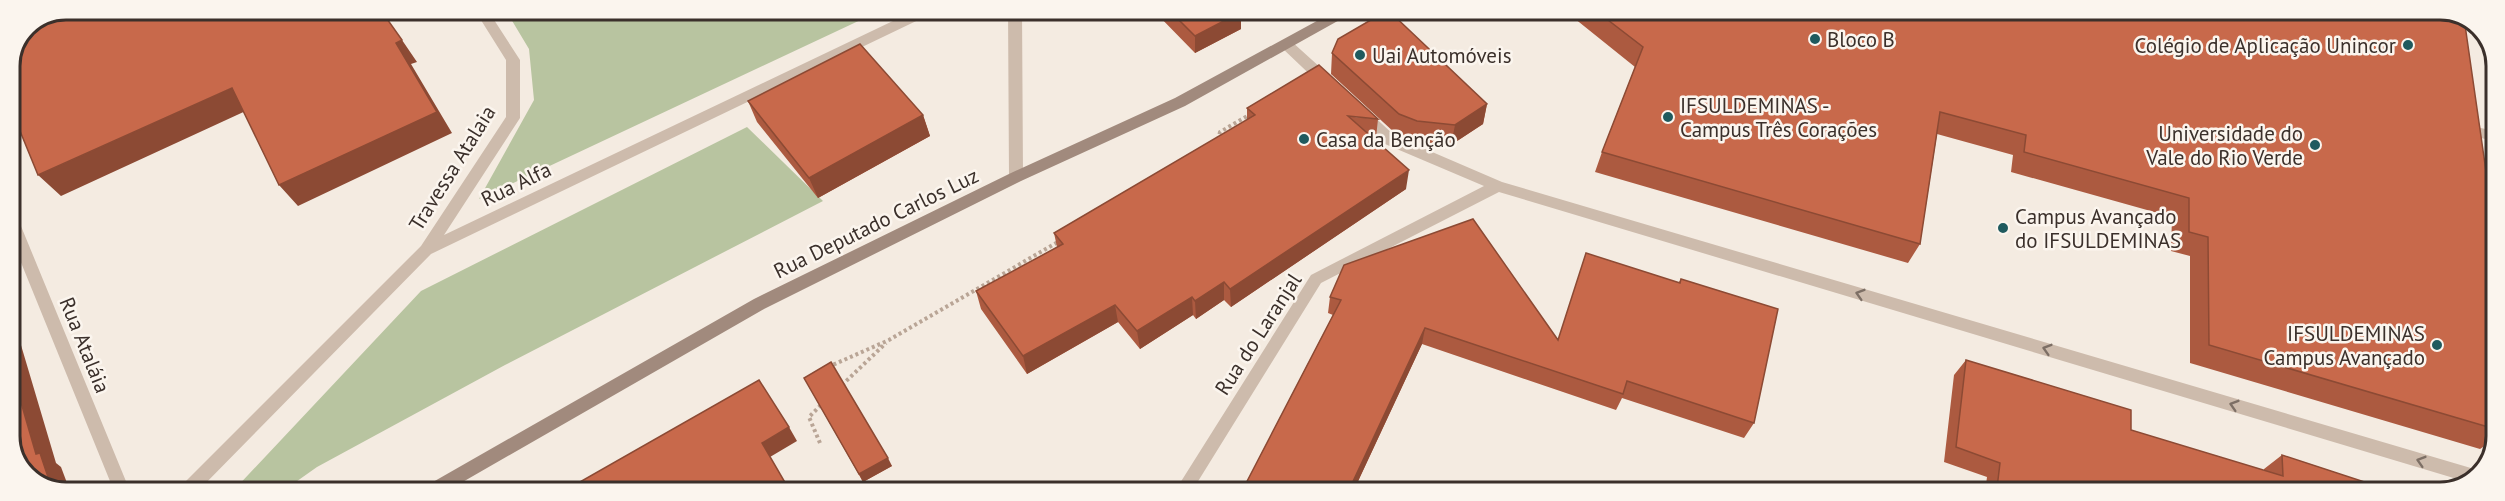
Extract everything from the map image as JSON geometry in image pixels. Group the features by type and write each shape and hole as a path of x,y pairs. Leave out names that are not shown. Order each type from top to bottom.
{"main road":[{"name":"Rua Deputado Carlos Luz","path":"448,482 759,304 1016,177 1180,102 1331,19"}],"street":[{"name":"Travessa Atalaia","path":"426,250 513,118 513,60 486,19"},
{"name":"Rua Alfa","path":"197,482 426,250 909,19"},
{"path":"1015,19 1016,177"},
{"path":"1286,44 1334,89"},
{"path":"1350,104 1390,140 1498,186 2465,473"},
{"path":"2476,131 2485,133"},
{"name":"Rua do Laranjal","path":"1189,482 1316,279 1498,186"},
{"name":"Rua Ataláia","path":"19,240 118,482"}],"path":[{"path":"1216,144 1220,132 1260,109"},
{"path":"826,368 889,340 1062,240"},
{"path":"841,386 889,340"},
{"path":"820,443 809,417 825,402"}],"green space":[{"path":"511,19 863,19 479,199 534,100 529,49"},
{"path":"747,127 823,201 505,365 317,467 296,482 241,482 421,291"}],"building":[{"path":"387,19 402,40 396,43 437,112 279,185 232,88 38,175 19,129 20,57 27,40 33,33 40,27 57,20"},
{"path":"1178,19 1228,19 1195,36"},
{"path":"1372,19 1397,19 1487,104 1455,125 1417,121 1399,114 1332,53 1338,39"},
{"path":"1607,19 2439,19 2457,23 2465,28 2485,166 2486,426 2209,345 2208,237 2189,232 2189,198 2024,152 2026,135 1940,112 1920,244 1602,152 1643,47"},
{"path":"860,44 923,115 809,178 748,101"},
{"path":"1319,65 1378,119 1348,116 1409,170 1230,289 1224,282 1195,301 1192,297 1137,331 1115,305 1023,356 976,291 1063,244 1054,233 1255,115 1247,108"},
{"path":"1473,219 1558,340 1586,253 1680,283 1681,279 1778,309 1754,423 1627,381 1623,394 1425,328 1353,482 1247,482 1341,300 1330,297 1344,265"},
{"path":"1966,360 2131,410 2131,430 2283,476 2282,455 2364,482 1998,482 2000,463 1956,447"},
{"path":"831,362 888,458 859,474 804,378"},
{"path":"759,380 789,427 762,443 785,482 580,482"},
{"path":"20,399 36,454 40,453 48,478 35,470 23,453 20,438"}],"place":[{"name":"Bloco B","path":"1815,39"},
{"name":"Colégio de Aplicação Unincor","path":"2408,45"},
{"name":"Uai Automóveis","path":"1360,55"},
{"name":"IFSULDEMINAS - Campus Três Corações","path":"1668,117"},
{"name":"Casa da Benção","path":"1304,139"},
{"name":"Universidade do Vale do Rio Verde","path":"2315,145"},
{"name":"Campus Avançado do IFSULDEMINAS","path":"2003,228"},
{"name":"IFSULDEMINAS Campus Avançado","path":"2437,345"}]}
